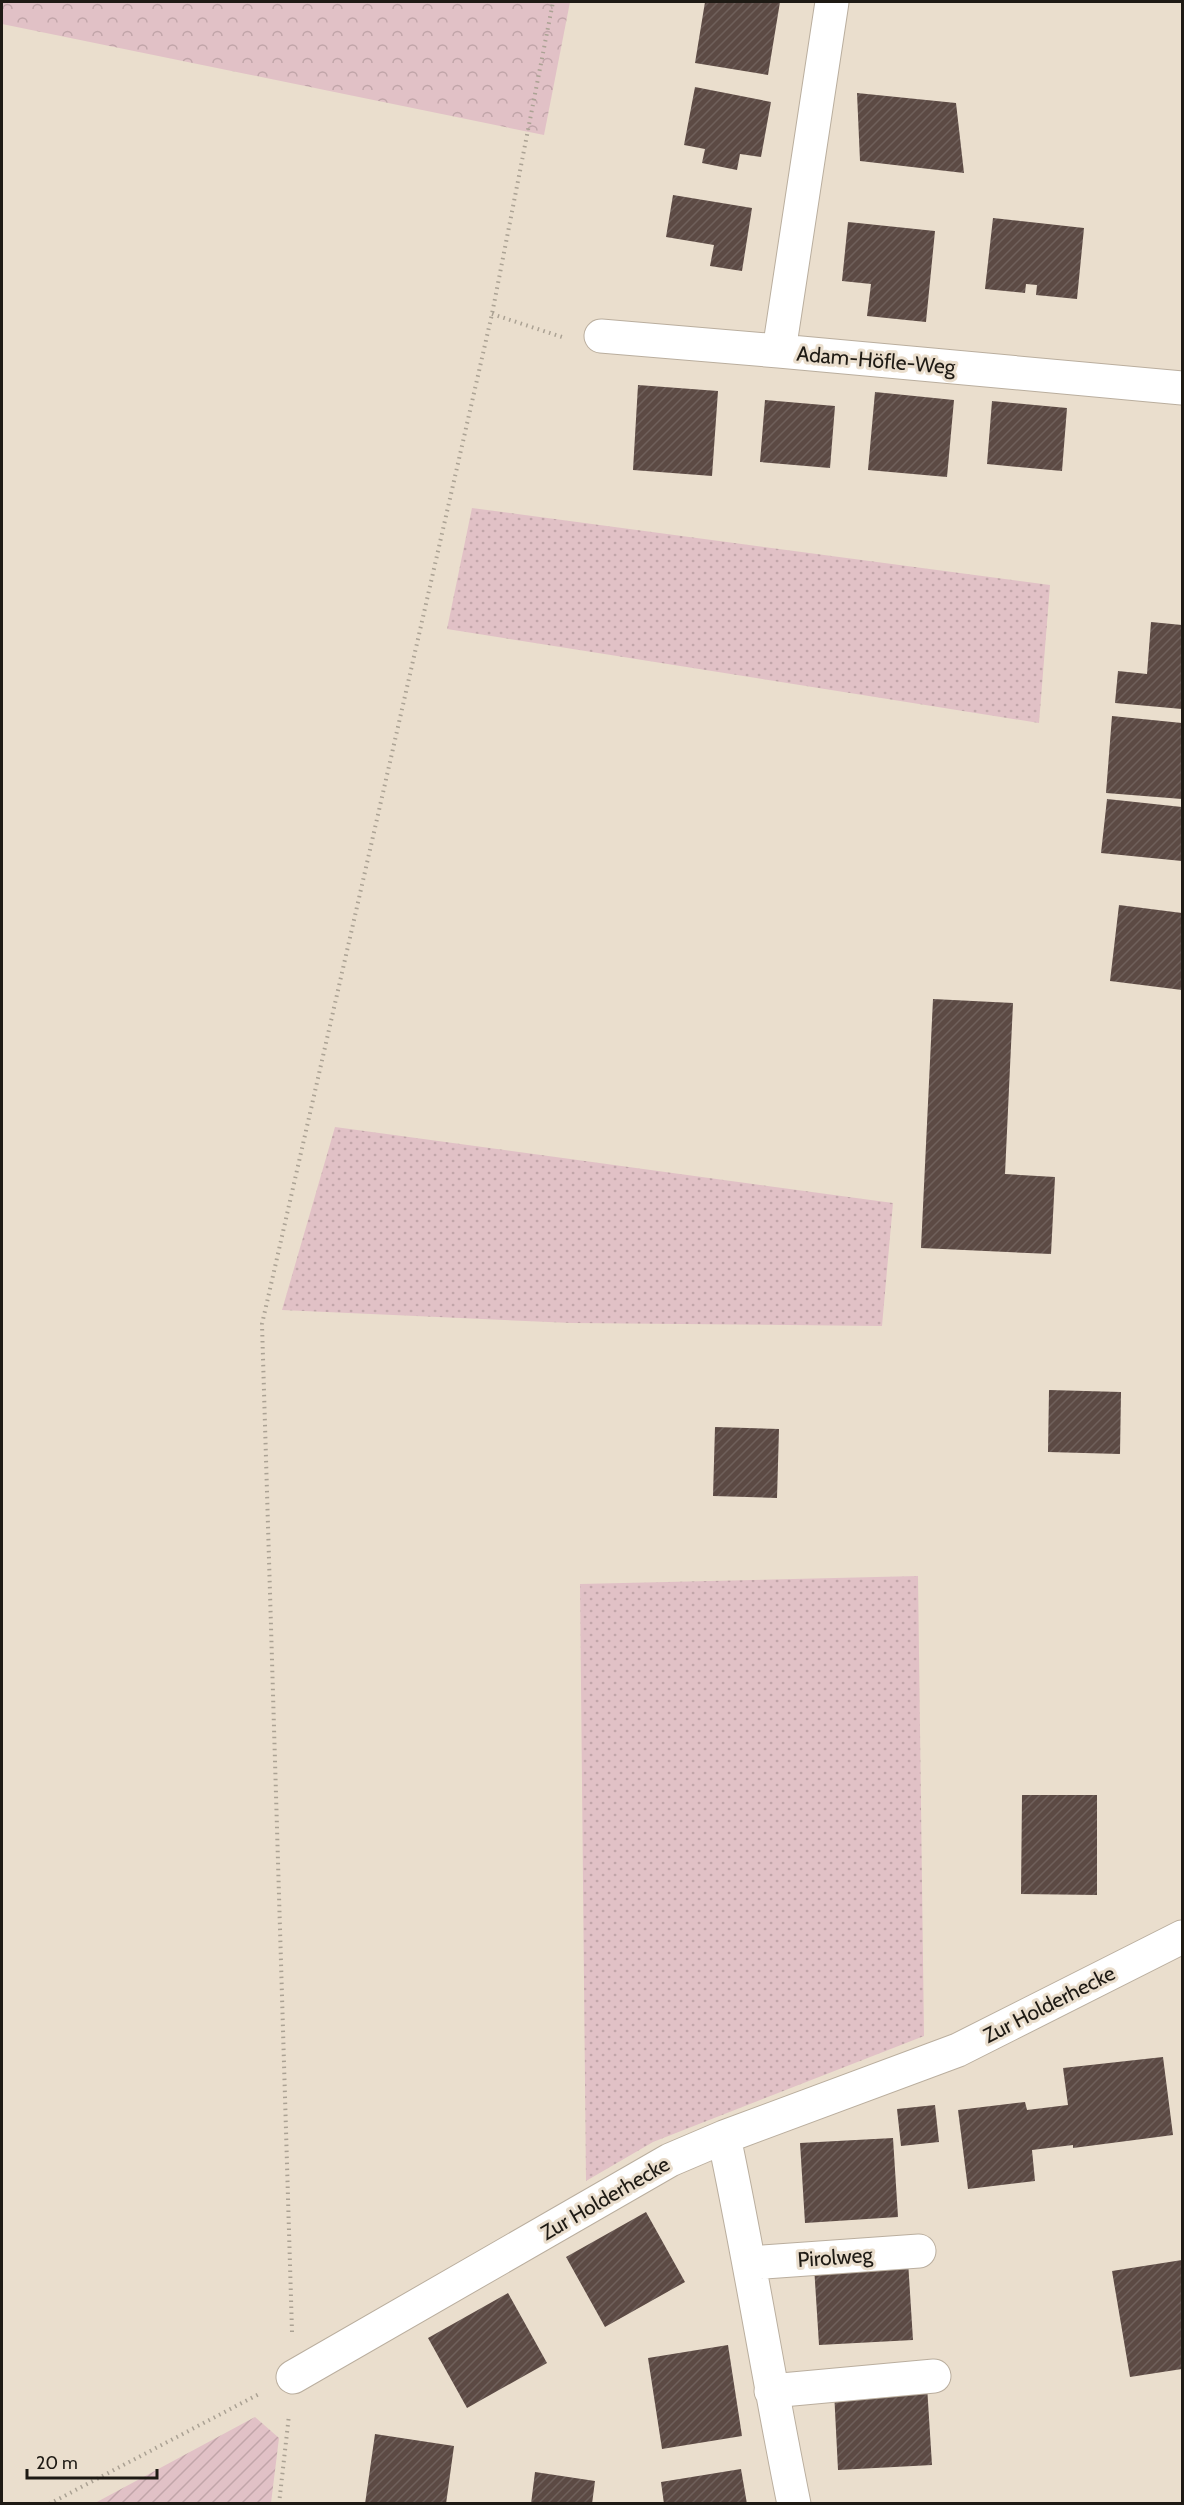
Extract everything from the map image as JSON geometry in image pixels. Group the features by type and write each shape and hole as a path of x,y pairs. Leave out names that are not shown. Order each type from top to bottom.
{"street":[{"name":"Adam-Höfle-Weg","path":"832,2 779,351 1182,388"},
{"path":"601,336 779,351"},
{"name":"Zur Holderhecke","path":"293,2377 670,2160 724,2137 958,2050 1182,1937"},
{"path":"724,2137 750,2263 771,2391 794,2504"},
{"name":"Pirolweg","path":"750,2263 918,2251"},
{"path":"771,2391 934,2376"}],"path":[{"path":"279,2504 293,2377 262,1324 492,314 553,2"},
{"path":"492,314 570,339 601,336"},
{"path":"49,2504 293,2377"}],"green space":[{"path":"2,2 570,2 544,135 2,24"},
{"path":"472,508 1050,585 1039,723 447,629"},
{"path":"335,1127 893,1203 882,1326 572,1323 282,1310"},
{"path":"918,1576 924,2036 653,2142 586,2181 580,1584"},
{"path":"255,2417 279,2438 271,2503 95,2503"}],"building":[{"path":"705,2 780,2 768,75 695,63"},
{"path":"695,87 771,102 761,157 740,154 737,170 702,163 705,149 684,145"},
{"path":"857,93 956,103 964,173 860,161"},
{"path":"673,195 752,208 742,271 710,266 714,245 666,237"},
{"path":"993,218 1084,228 1077,299 1036,295 1037,285 1026,284 1025,293 985,289"},
{"path":"848,222 935,231 926,322 867,316 871,284 842,281"},
{"path":"638,385 718,391 712,476 633,470"},
{"path":"875,392 954,400 947,477 868,470"},
{"path":"765,400 835,406 830,468 760,462"},
{"path":"992,401 1067,408 1062,471 987,464"},
{"path":"1151,622 1182,625 1182,709 1115,703 1118,671 1147,674"},
{"path":"1112,716 1182,723 1182,799 1106,793"},
{"path":"1107,799 1182,807 1182,861 1101,853"},
{"path":"1119,905 1182,913 1182,990 1110,981"},
{"path":"933,999 1013,1003 1005,1174 1055,1177 1051,1254 921,1248"},
{"path":"1049,1390 1121,1392 1120,1454 1048,1452"},
{"path":"715,1427 779,1429 777,1498 713,1496"},
{"path":"1022,1795 1097,1795 1097,1895 1021,1894"},
{"path":"1163,2057 1173,2135 1073,2148 1073,2145 1032,2150 1035,2181 968,2189 958,2110 1025,2102 1027,2110 1068,2105 1063,2068"},
{"path":"935,2105 939,2142 901,2146 897,2109"},
{"path":"893,2138 898,2217 805,2223 800,2143"},
{"path":"646,2212 685,2282 605,2327 566,2257"},
{"path":"1182,2260 1182,2369 1130,2377 1112,2271"},
{"path":"908,2261 913,2340 819,2345 814,2266"},
{"path":"508,2293 547,2363 467,2408 428,2338"},
{"path":"728,2345 742,2436 662,2449 648,2358"},
{"path":"927,2386 932,2465 838,2470 834,2391"},
{"path":"375,2434 454,2446 446,2504 365,2504"},
{"path":"741,2469 747,2504 664,2504 661,2482"},
{"path":"535,2472 595,2481 592,2504 531,2504"}]}
